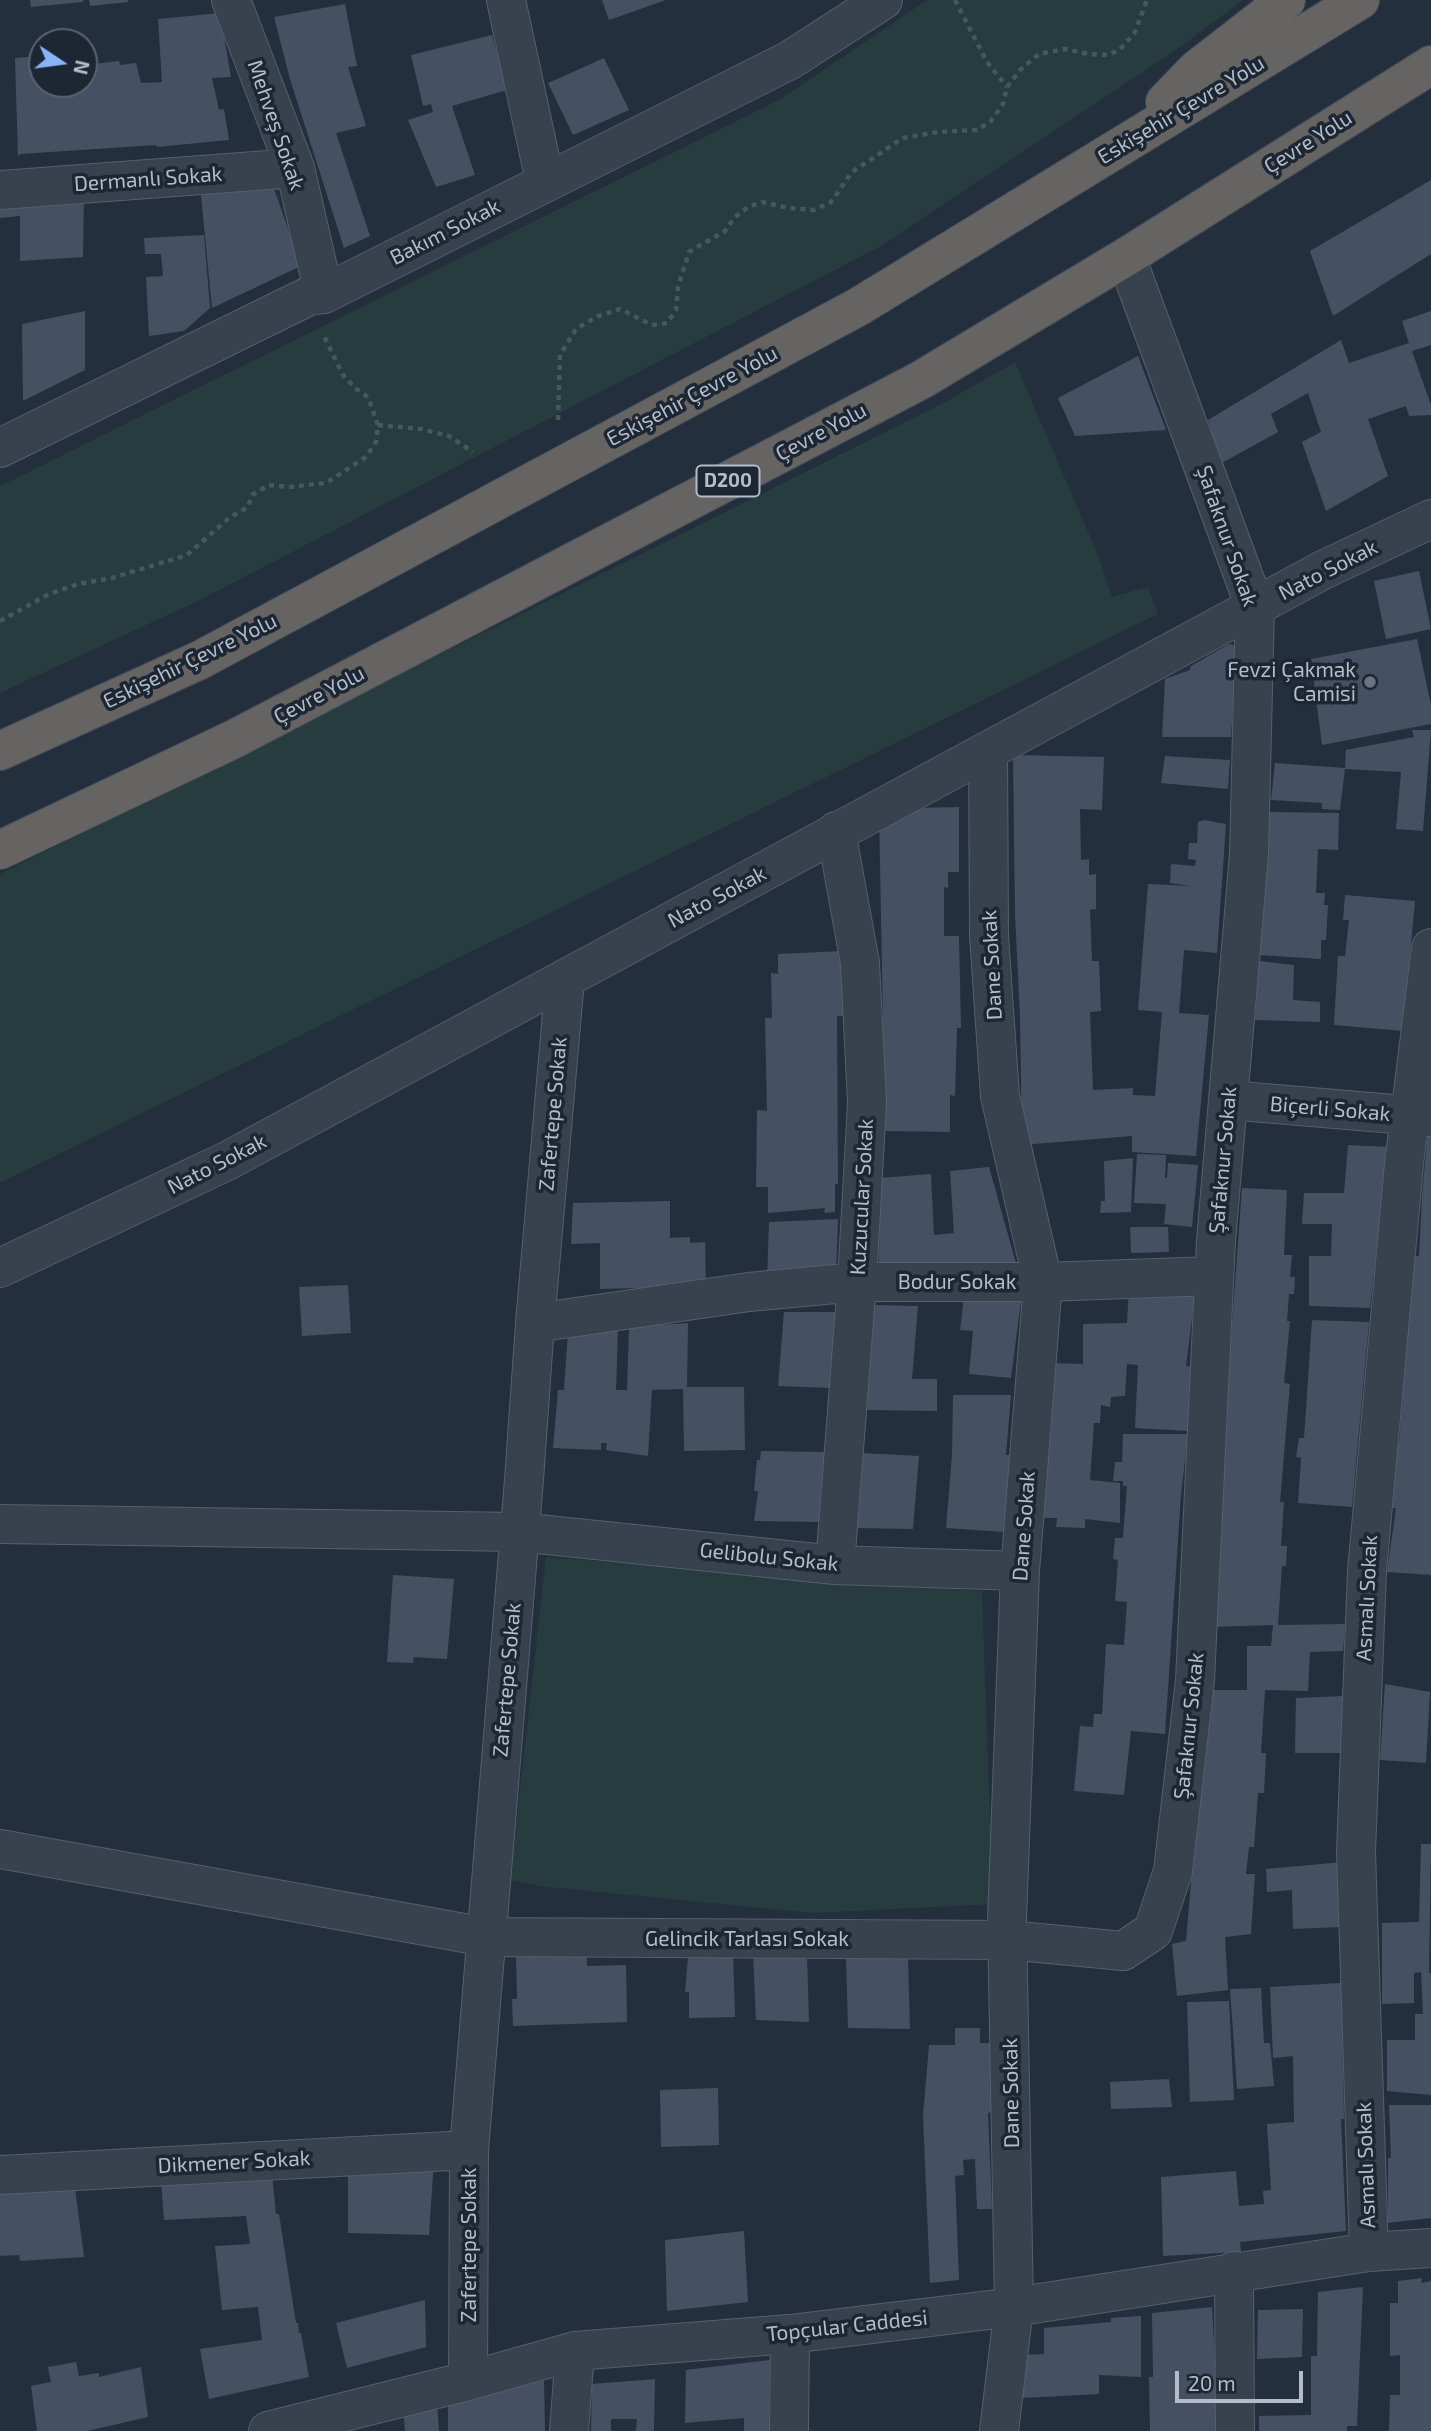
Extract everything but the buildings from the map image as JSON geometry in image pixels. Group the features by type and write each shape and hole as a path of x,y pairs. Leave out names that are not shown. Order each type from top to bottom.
{"highway":[{"path":"1124,144 1197,69 1286,0"},
{"name":"Eskişehir Çevre Yolu","path":"0,751 200,660 846,313 1360,0"},
{"name":"Çevre Yolu","path":"0,850 234,739 909,386 1126,257 1431,65"}],"street":[{"name":"Mehveş Sokak","path":"231,0 295,168 317,295"},
{"path":"506,0 545,181"},
{"name":"Bakım Sokak","path":"0,449 790,60 883,0"},
{"name":"Dermanlı Sokak","path":"0,190 295,168"},
{"name":"Şafaknur Sokak","path":"1008,1940 1123,1951 1153,1931 1173,1871 1195,1680 1214,1276 1249,855 1255,607 1126,257"},
{"name":"Nato Sokak","path":"0,1268 227,1161 1322,570 1431,519"},
{"name":"Dane Sokak","path":"988,751 989,936 1000,1096 1043,1282 1020,1571 1008,1940 1014,2307 999,2431"},
{"name":"Kuzucular Sokak","path":"835,1565 857,1282 867,1103 860,963 836,831"},
{"name":"Asmalı Sokak","path":"1368,2252 1356,1851 1367,1571 1420,1116 1431,948"},
{"name":"Zafertepe Sokak","path":"468,2381 469,2150 565,979"},
{"name":"Biçerli Sokak","path":"1228,1100 1420,1116"},
{"name":"Bodur Sokak","path":"535,1323 749,1292 857,1282 1043,1282 1214,1276"},
{"name":"Gelibolu Sokak","path":"0,1524 519,1532 835,1565 1020,1571"},
{"name":"Gelincik Tarlası Sokak","path":"0,1849 486,1937 1008,1940"},
{"name":"Dikmener Sokak","path":"0,2175 469,2150"},
{"name":"Topçular Caddesi","path":"291,2429 575,2351 790,2334 1014,2307 1368,2252 1431,2248"},
{"path":"1234,2272 1235,2431"},
{"path":"789,2431 790,2334"},
{"path":"569,2431 575,2351"}],"path":[{"path":"956,0 987,62 1007,87"},
{"path":"557,424 560,355 576,329 598,316 620,309 652,325 667,323 676,310 678,287 689,252 725,231 735,217 748,207 762,202 814,210 831,202 852,172 903,138 938,132 977,130 991,121 1003,104 1007,87 1020,70 1039,54 1065,49 1109,55 1120,49 1135,34 1147,0"},
{"path":"0,621 49,594 187,555 229,519 248,507 252,495 269,485 327,483 366,457 376,442 378,425 368,397 343,375 335,361 324,337 317,295"},
{"path":"378,425 421,429 449,436 473,452"}],"green space":[{"path":"927,0 1243,0 1176,50 881,246 202,599 0,693 0,486 779,100"},
{"path":"1015,362 1098,555 1112,597 1148,587 1158,614 0,1183 0,874 942,404"},
{"path":"546,1557 982,1591 993,1904 813,1913 539,1886 510,1880"}],"place":[{"name":"Fevzi Çakmak Camisi","path":"1370,682"}]}
